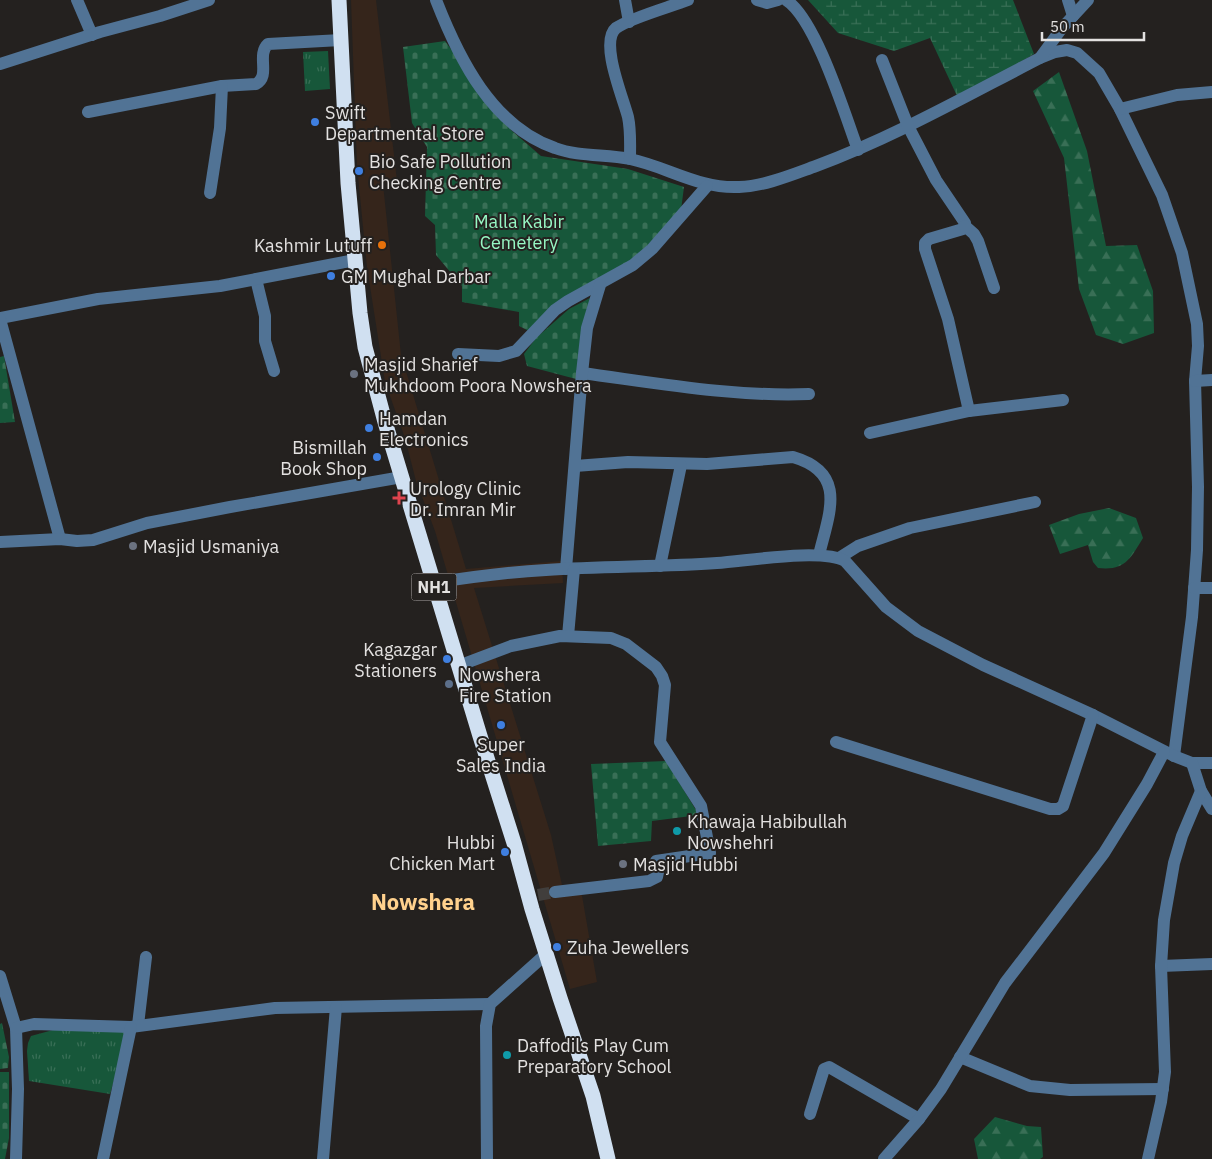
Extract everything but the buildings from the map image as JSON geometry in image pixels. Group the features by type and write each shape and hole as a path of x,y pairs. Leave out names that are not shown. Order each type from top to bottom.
{"highway":[{"name":"NH1","path":"339,0 348,183 365,347 458,666 514,843 533,895 546,954 593,1096 608,1159"}],"street":[{"path":"77,0 92,35"},
{"path":"0,64 92,35 170,14 209,0"},
{"path":"436,0 451,37 465,63 502,116 533,139 556,149 588,155 630,159 707,186 740,187 766,183 790,176 858,150 1040,58 1067,50 1077,53 1099,73 1120,109 1162,196 1182,253 1197,324 1198,346 1195,381 1198,487 1194,588 1190,630 1169,754 1104,853 1004,983 941,1088 884,1159"},
{"path":"626,0 629,22"},
{"path":"630,159 630,128 628,115 614,76 612,35 615,29 629,22 688,0"},
{"path":"757,0 767,3 773,3 778,0"},
{"path":"786,0 791,3 808,27 818,46 858,150"},
{"path":"1068,0 1073,16"},
{"path":"1040,58 1049,43 1088,0"},
{"path":"88,112 222,86 256,84 263,77 263,52 264,47 268,44 341,40"},
{"path":"882,60 908,126 936,180 965,223 965,226 974,234 978,241 994,288"},
{"path":"210,194 220,128 222,86"},
{"path":"1120,109 1177,95 1212,92"},
{"path":"458,354 499,356 516,351 555,310 633,265 652,249 707,186"},
{"path":"965,226 963,229 929,239 926,242 925,249 948,319 969,411"},
{"path":"60,539 0,318 98,299 220,286 355,260"},
{"path":"256,279 265,316 265,340 274,371"},
{"path":"568,636 575,466 582,373 587,328 600,285"},
{"path":"582,373 718,391 760,394 809,394"},
{"path":"1195,381 1212,380"},
{"path":"870,433 969,411 1063,400"},
{"path":"575,466 628,462 681,464 793,457 807,461 823,473 832,498 819,554"},
{"path":"660,566 681,464"},
{"path":"0,542 60,539 93,540 156,522 240,505 402,477"},
{"path":"838,558 858,546 910,528 1035,502"},
{"path":"433,583 482,575 570,569 660,566 819,554 838,558 845,561 886,607 918,631 983,664 1094,715 1169,754 1192,763 1212,763"},
{"path":"1194,588 1212,588"},
{"path":"458,666 511,646 560,636 612,638 626,644 644,657 662,676 664,685 660,742 701,806 710,852 656,861 657,876 649,882 555,892"},
{"path":"836,742 1050,809 1058,809 1063,806 1094,715"},
{"path":"1192,763 1201,791 1212,808"},
{"path":"1148,1159 1165,1072 1161,966 1164,920 1174,863 1182,836 1201,791"},
{"path":"487,1159 486,1026 490,1004 546,954"},
{"path":"103,1159 135,1026 146,957"},
{"path":"1161,966 1212,964"},
{"path":"0,976 3,1002 16,1028 18,1088 16,1159"},
{"path":"16,1028 34,1024 135,1026 275,1008 490,1004"},
{"path":"323,1159 336,1007"},
{"path":"960,1057 1030,1086 1070,1090 1163,1089"},
{"path":"810,1114 824,1069 829,1067 918,1119"}],"shaded area":[{"path":"351,0 376,0 397,181 383,184 401,355 466,569 562,561 563,583 474,588 551,835 562,885 580,884 597,982 570,989 435,531 416,481 405,438 385,382 367,267 357,166"}],"green space":[{"path":"808,0 1013,0 1034,54 958,98 930,38 894,51 838,33"},
{"name":"Malla Kabir Cemetery","path":"445,41 511,130 541,156 628,169 684,187 681,210 644,253 531,332 519,326 519,312 462,302 462,286 436,255 435,225 425,216 427,147 412,123 403,47"},
{"path":"328,51 330,89 305,91 303,52"},
{"path":"1059,72 1087,151 1106,246 1137,245 1153,291 1154,333 1123,344 1096,335 1079,289 1064,158 1033,91"},
{"path":"590,298 576,379 527,366 524,354 536,338 569,309"},
{"path":"4,356 15,422 0,423 0,357"},
{"path":"1109,508 1136,518 1143,538 1126,562 1115,568 1098,568 1093,562 1088,545 1060,554 1049,525 1079,514"},
{"path":"666,761 699,815 652,821 651,841 598,846 591,764"},
{"path":"2,1023 9,1057 8,1068 0,1069 0,1024"},
{"path":"53,1030 124,1030 127,1035 110,1094 29,1081 27,1051 31,1036"},
{"path":"0,1072 9,1072 9,1138 5,1159 0,1159"},
{"path":"995,1117 1027,1126 1041,1127 1043,1157 1040,1159 978,1159 974,1139"}],"tunnel":[{"path":"538,895 555,892"}],"place":[{"name":"Swift Departmental Store","path":"315,122"},
{"name":"Bio Safe Pollution Checking Centre","path":"359,171"},
{"name":"Kashmir Lutuff","path":"382,245"},
{"name":"GM Mughal Darbar","path":"331,276"},
{"name":"Masjid Sharief Mukhdoom Poora Nowshera","path":"354,374"},
{"name":"Hamdan Electronics","path":"369,428"},
{"name":"Bismillah Book Shop","path":"377,457"},
{"name":"Urology Clinic Dr. Imran Mir","path":"399,498"},
{"name":"Masjid Usmaniya","path":"133,546"},
{"name":"Kagazgar Stationers","path":"447,659"},
{"name":"Nowshera Fire Station","path":"449,684"},
{"name":"Super Sales India","path":"501,725"},
{"name":"Khawaja Habibullah Nowshehri","path":"677,831"},
{"name":"Hubbi Chicken Mart","path":"505,852"},
{"name":"Masjid Hubbi","path":"623,864"},
{"name":"Zuha Jewellers","path":"557,947"},
{"name":"Daffodils Play Cum Preparatory School","path":"507,1055"}],"district":[{"name":"Nowshera","path":"423,901"}]}
